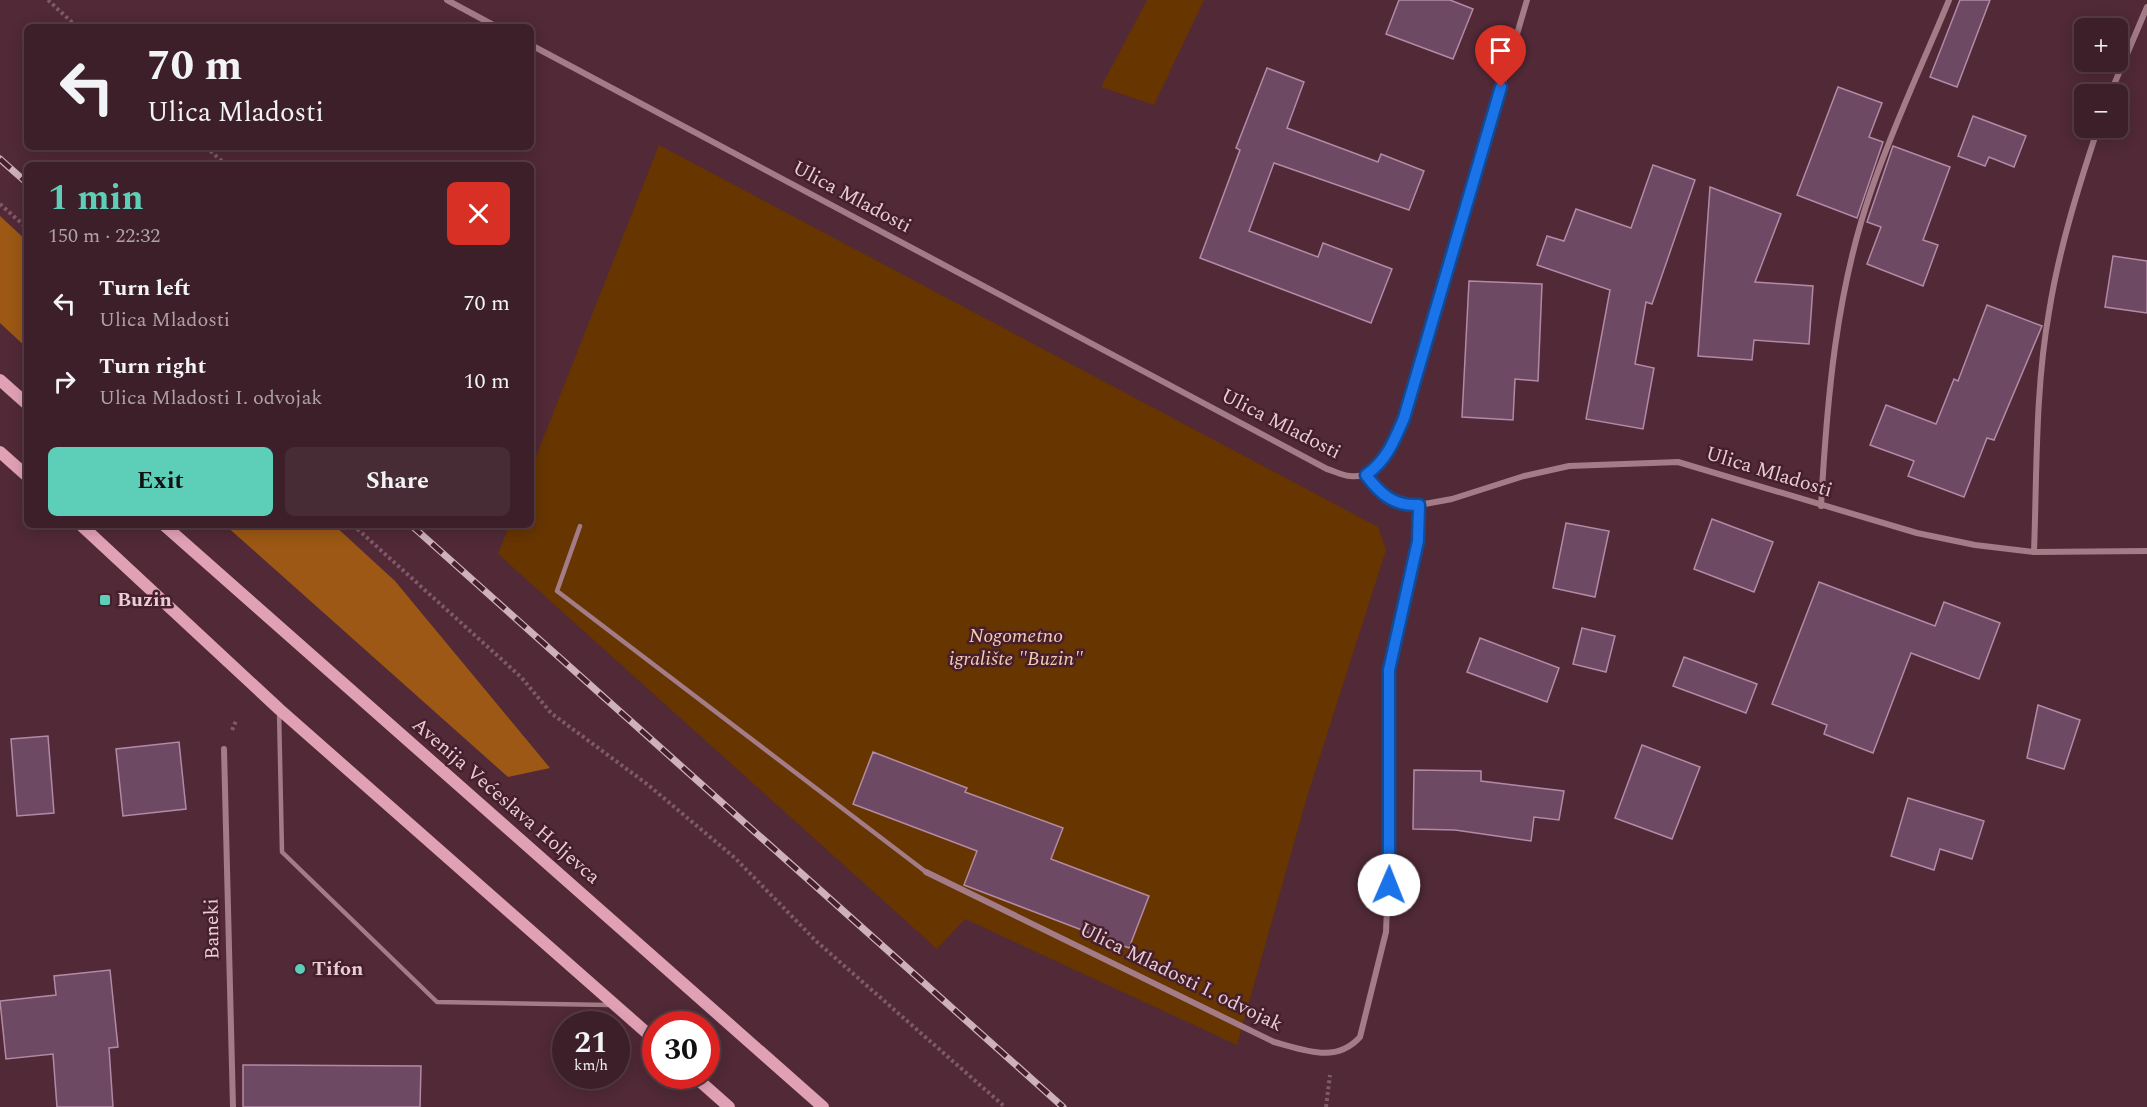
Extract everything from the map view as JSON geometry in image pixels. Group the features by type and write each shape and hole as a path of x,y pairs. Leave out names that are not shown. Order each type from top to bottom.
{"main road":[{"path":"0,380 24,401"},
{"path":"0,452 24,473"},
{"path":"84,528 279,709 642,1028"},
{"name":"Avenija Većeslava Holjevca","path":"167,528 823,1107"},
{"path":"709,1089 729,1107"}],"street":[{"path":"447,0 491,24"},
{"path":"1366,475 1379,466 1391,450 1404,418 1527,0"},
{"path":"1821,506 1830,380 1842,299 1871,191 1949,0"},
{"path":"2114,84 2147,7"},
{"name":"Ulica Mladosti","path":"534,47 1328,469 1350,477 1366,475 1379,492 1403,506 1452,499 1524,476 1569,466 1678,462 1745,480 1821,506 1928,535 1975,545 2034,552 2147,551"},
{"path":"2034,552 2039,401 2048,312 2073,205 2095,138"},
{"path":"1332,1053 1350,1048 1360,1037 1386,932 1390,830 1387,718 1389,670 1418,541 1419,505"},
{"name":"Baneki","path":"224,749 233,1107"},
{"name":"Ulica Mladosti I. odvojak","path":"926,872 1274,1042 1332,1053"}],"lane":[{"path":"580,526 557,591 926,872"},
{"path":"279,709 282,852 437,1002 616,1005"}],"path":[{"path":"48,0 74,24"},
{"path":"209,150 223,162"},
{"path":"0,204 24,225"},
{"path":"356,528 521,677 551,712 647,784 735,858 816,941 1005,1107"},
{"path":"1326,1107 1332,1053"}],"green space":[{"path":"1147,0 1204,0 1154,105 1101,87"},
{"name":"Nogometno igralište \"Buzin\"","path":"659,145 1378,527 1386,550 1307,797 1237,1045 965,919 937,949 498,554 508,528 534,528 534,461"}],"shaded area":[{"path":"0,216 24,238 24,345 0,323"},
{"path":"228,528 337,528 395,581 550,768 508,777"}],"building":[{"path":"1399,0 1450,0 1473,9 1453,59 1386,34"},
{"path":"1960,0 1990,0 1957,87 1930,77"},
{"path":"1267,68 1304,82 1287,128 1378,162 1381,154 1424,171 1409,210 1274,163 1249,231 1318,257 1323,243 1392,269 1371,323 1200,258 1240,150 1236,148"},
{"path":"1838,87 1882,103 1869,137 1883,142 1857,218 1797,195"},
{"path":"1973,116 2026,136 2014,167 1989,157 1985,166 1958,156"},
{"path":"1893,146 1950,167 1923,240 1938,245 1923,286 1867,264 1881,227 1867,222"},
{"path":"1653,165 1695,180 1652,304 1646,302 1635,364 1654,368 1643,429 1586,419 1610,290 1537,265 1547,236 1564,241 1576,209 1631,228"},
{"path":"1710,187 1781,214 1755,282 1813,286 1809,344 1754,340 1752,360 1698,356"},
{"path":"2113,256 2147,261 2147,313 2105,307"},
{"path":"1469,281 1542,284 1538,381 1515,379 1513,420 1462,417"},
{"path":"1987,305 2042,326 1994,440 1987,438 1964,497 1908,476 1914,461 1870,445 1886,405 1936,424 1954,379 1958,381"},
{"path":"1712,519 1773,542 1754,592 1694,569"},
{"path":"1566,523 1609,531 1595,597 1553,588"},
{"path":"1819,582 1935,626 1944,602 2000,623 1979,679 1911,653 1873,753 1824,734 1827,725 1772,704"},
{"path":"1582,628 1615,636 1606,672 1573,664"},
{"path":"1480,638 1559,668 1547,702 1467,672"},
{"path":"1684,657 1757,684 1746,713 1673,686"},
{"path":"2038,705 2080,720 2064,769 2027,758"},
{"path":"48,736 54,813 17,816 11,739"},
{"path":"179,742 186,809 123,816 116,749"},
{"path":"1642,745 1700,767 1672,839 1615,818"},
{"path":"873,752 967,788 965,792 1063,828 1051,859 1149,896 1129,948 964,885 977,851 853,804"},
{"path":"1414,770 1481,771 1481,781 1564,791 1559,820 1534,817 1531,841 1455,830 1413,829"},
{"path":"1908,798 1984,821 1972,859 1940,849 1934,870 1891,856"},
{"path":"110,970 118,1047 109,1048 113,1107 57,1107 53,1054 6,1059 0,1001 56,995 54,976"},
{"path":"243,1065 421,1066 420,1107 243,1107"}],"railway":[{"path":"0,159 24,180"},
{"path":"414,528 1063,1107"}],"place":[{"name":"Buzin","path":"105,600"},
{"name":"Tifon","path":"300,969"}],"route":[{"path":"1389,885 1387,718 1389,670 1418,541 1419,505 1403,506 1390,500 1379,492 1366,475 1379,466 1391,450 1404,418 1501,87"}]}
